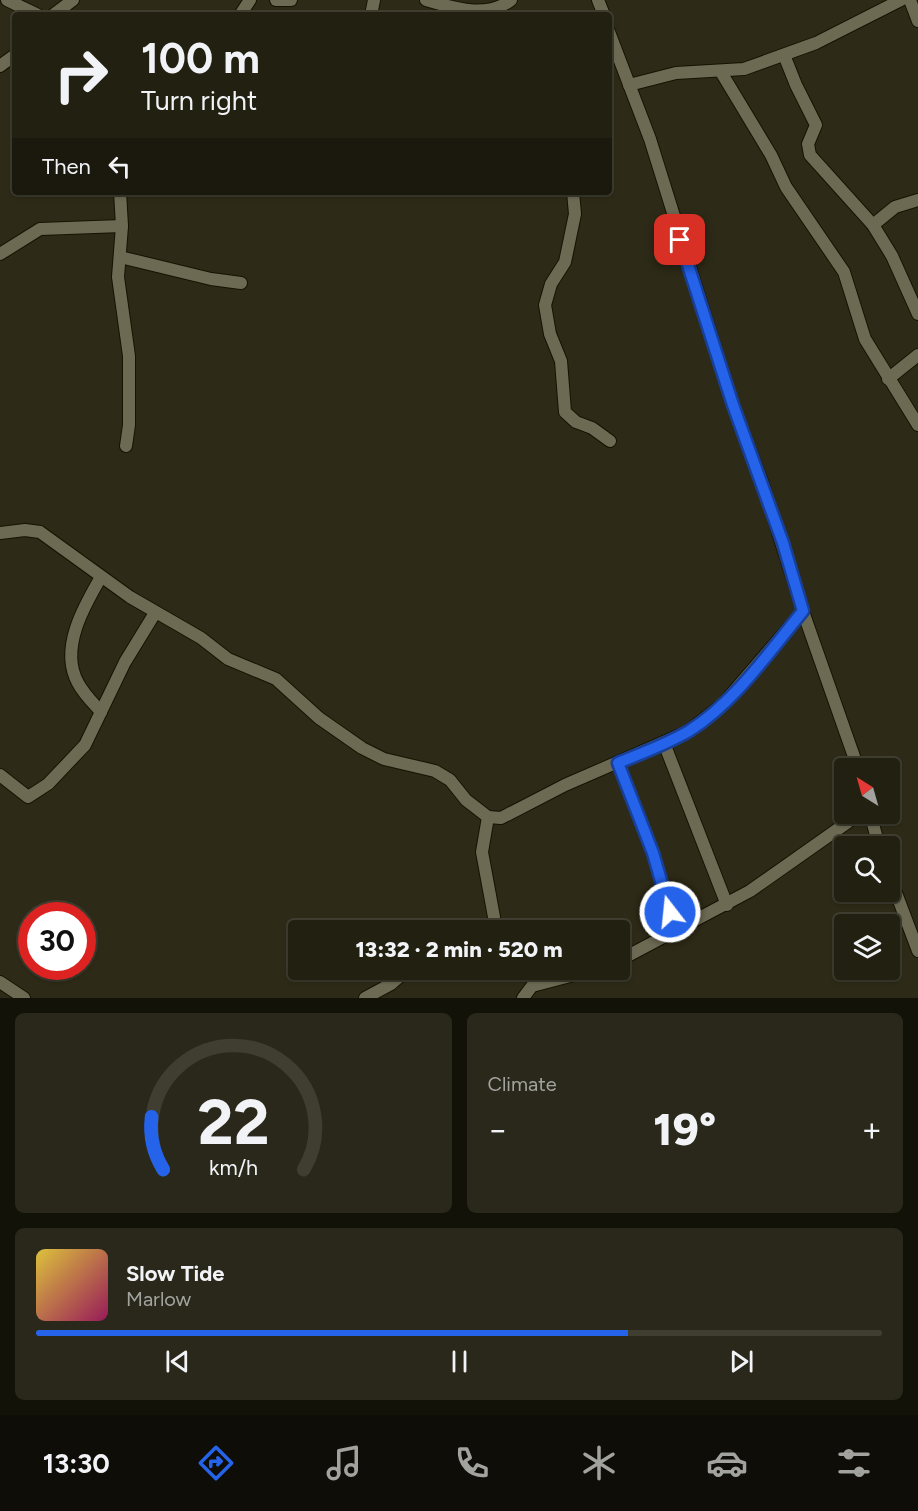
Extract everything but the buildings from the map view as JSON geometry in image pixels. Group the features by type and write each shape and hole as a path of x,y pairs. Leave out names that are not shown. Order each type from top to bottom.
{"street":[{"path":"7,0 32,12"},
{"path":"57,12 74,0"},
{"path":"276,0 291,0"},
{"path":"426,0 474,12"},
{"path":"483,12 497,8 511,0"},
{"path":"629,85 676,73 744,69 843,31 901,0"},
{"path":"910,0 918,21"},
{"path":"612,40 650,139 733,405 762,482 803,611 854,758"},
{"path":"784,55 796,86 816,125 808,144 810,155 873,225 892,256 918,314"},
{"path":"721,72 771,155 786,187 844,272 851,286 859,327 888,379 918,425"},
{"path":"120,195 122,226 119,294 129,357 129,425 126,446"},
{"path":"573,195 575,214 565,262 546,295 547,319 561,361 565,412 576,422 592,428 610,441"},
{"path":"873,225 895,207 918,200"},
{"path":"0,254 39,229 122,226"},
{"path":"120,257 211,279 242,283"},
{"path":"888,379 918,355"},
{"path":"0,533 26,530 40,532 154,613 201,639 228,659 276,678 319,718 362,748 384,759 435,771 450,780 466,800 488,817 501,818 565,785 694,728 723,704 803,611"},
{"path":"101,577 78,622 72,658 78,683 101,712"},
{"path":"0,775 23,795 33,796 85,746 125,662 154,613"},
{"path":"664,743 727,906"},
{"path":"618,763 653,853 676,932"},
{"path":"488,817 482,852 494,920"},
{"path":"630,955 727,906 845,824"},
{"path":"899,902 918,951"},
{"path":"364,998 396,980"},
{"path":"523,998 532,986 555,980"},
{"path":"0,982 24,998"}],"route":[{"path":"670,912 653,853 618,763 687,732 700,723 723,704 761,663 803,611 783,543 733,405 680,240"}]}
